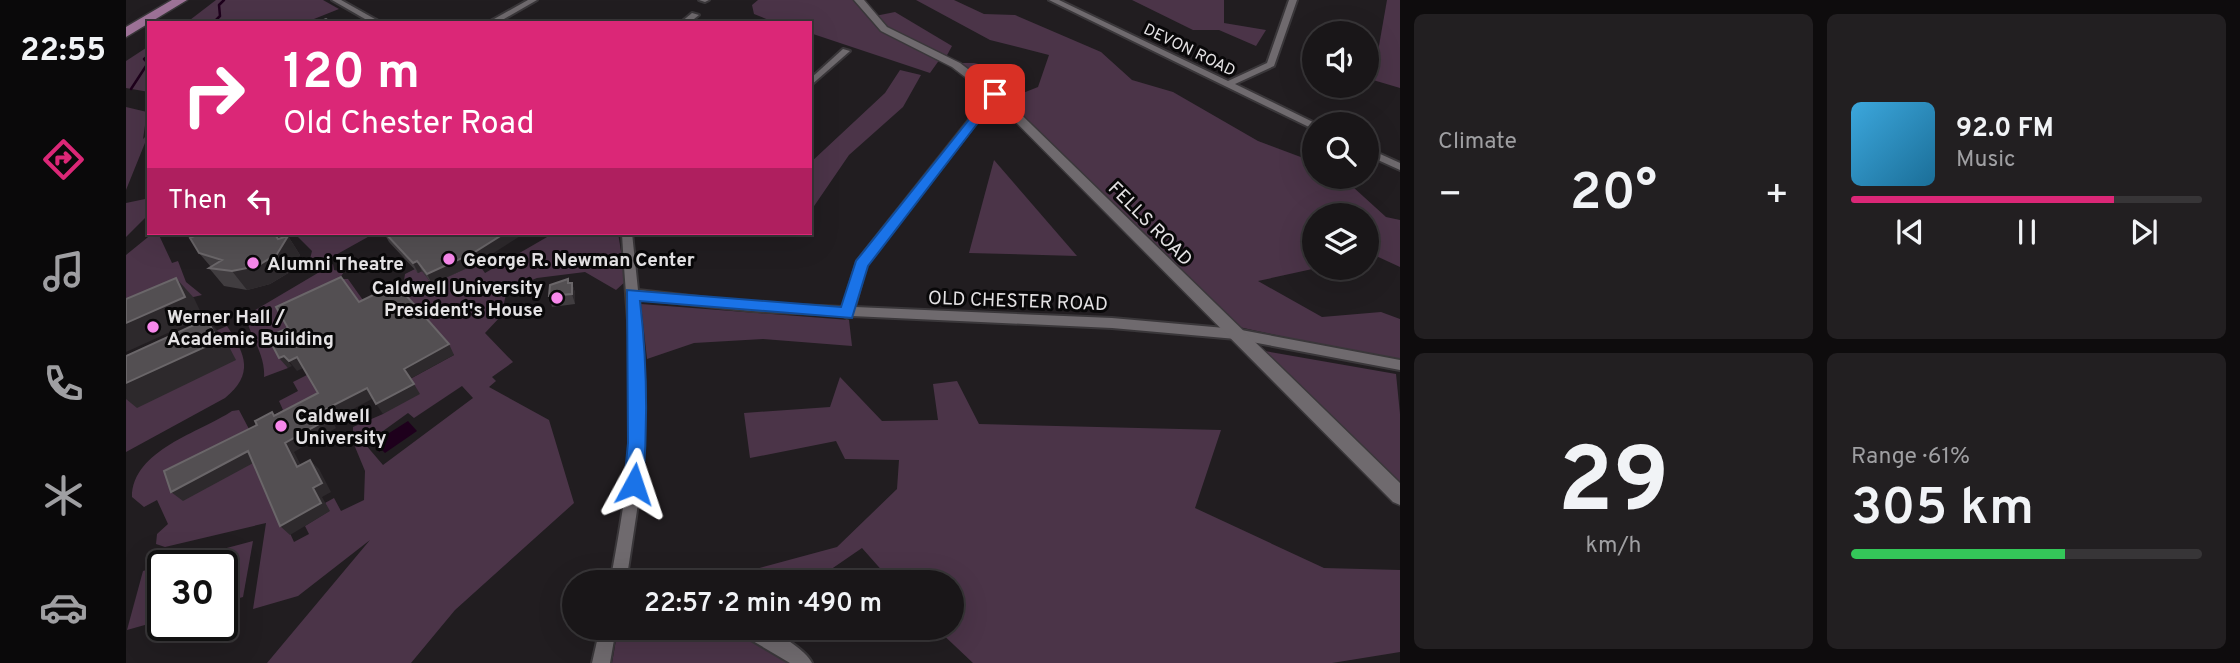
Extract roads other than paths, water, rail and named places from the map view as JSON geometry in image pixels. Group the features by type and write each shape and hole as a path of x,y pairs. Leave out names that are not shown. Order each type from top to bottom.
{"main road":[{"path":"126,33 181,0"}],"street":[{"path":"336,0 373,21"},
{"path":"495,21 533,0"},
{"name":"FELLS ROAD","path":"859,0 884,29 956,65 995,94 1400,496"},
{"name":"DEVON ROAD","path":"1053,0 1302,120"},
{"path":"1228,85 1271,64 1293,0"},
{"path":"687,21 695,15"},
{"path":"812,82 846,51"},
{"path":"847,314 862,264 995,94"},
{"path":"1379,157 1400,167"},
{"path":"620,570 632,505 637,443 637,346 627,235"},
{"name":"OLD CHESTER ROAD","path":"632,294 847,314 1112,323 1236,334 1400,365"},
{"path":"599,660 605,640"},
{"path":"768,640 803,663"}],"waterway":[{"path":"215,21 220,16 219,5 224,0"},
{"path":"147,57 144,59 147,62"},
{"path":"131,89 147,65"}],"place":[{"name":"George R. Newman Center","path":"449,259"},
{"name":"Alumni Theatre","path":"253,263"},
{"name":"Caldwell University President's House","path":"557,298"},
{"name":"Werner Hall / Academic Building","path":"153,327"},
{"name":"Caldwell University","path":"281,426"}]}
